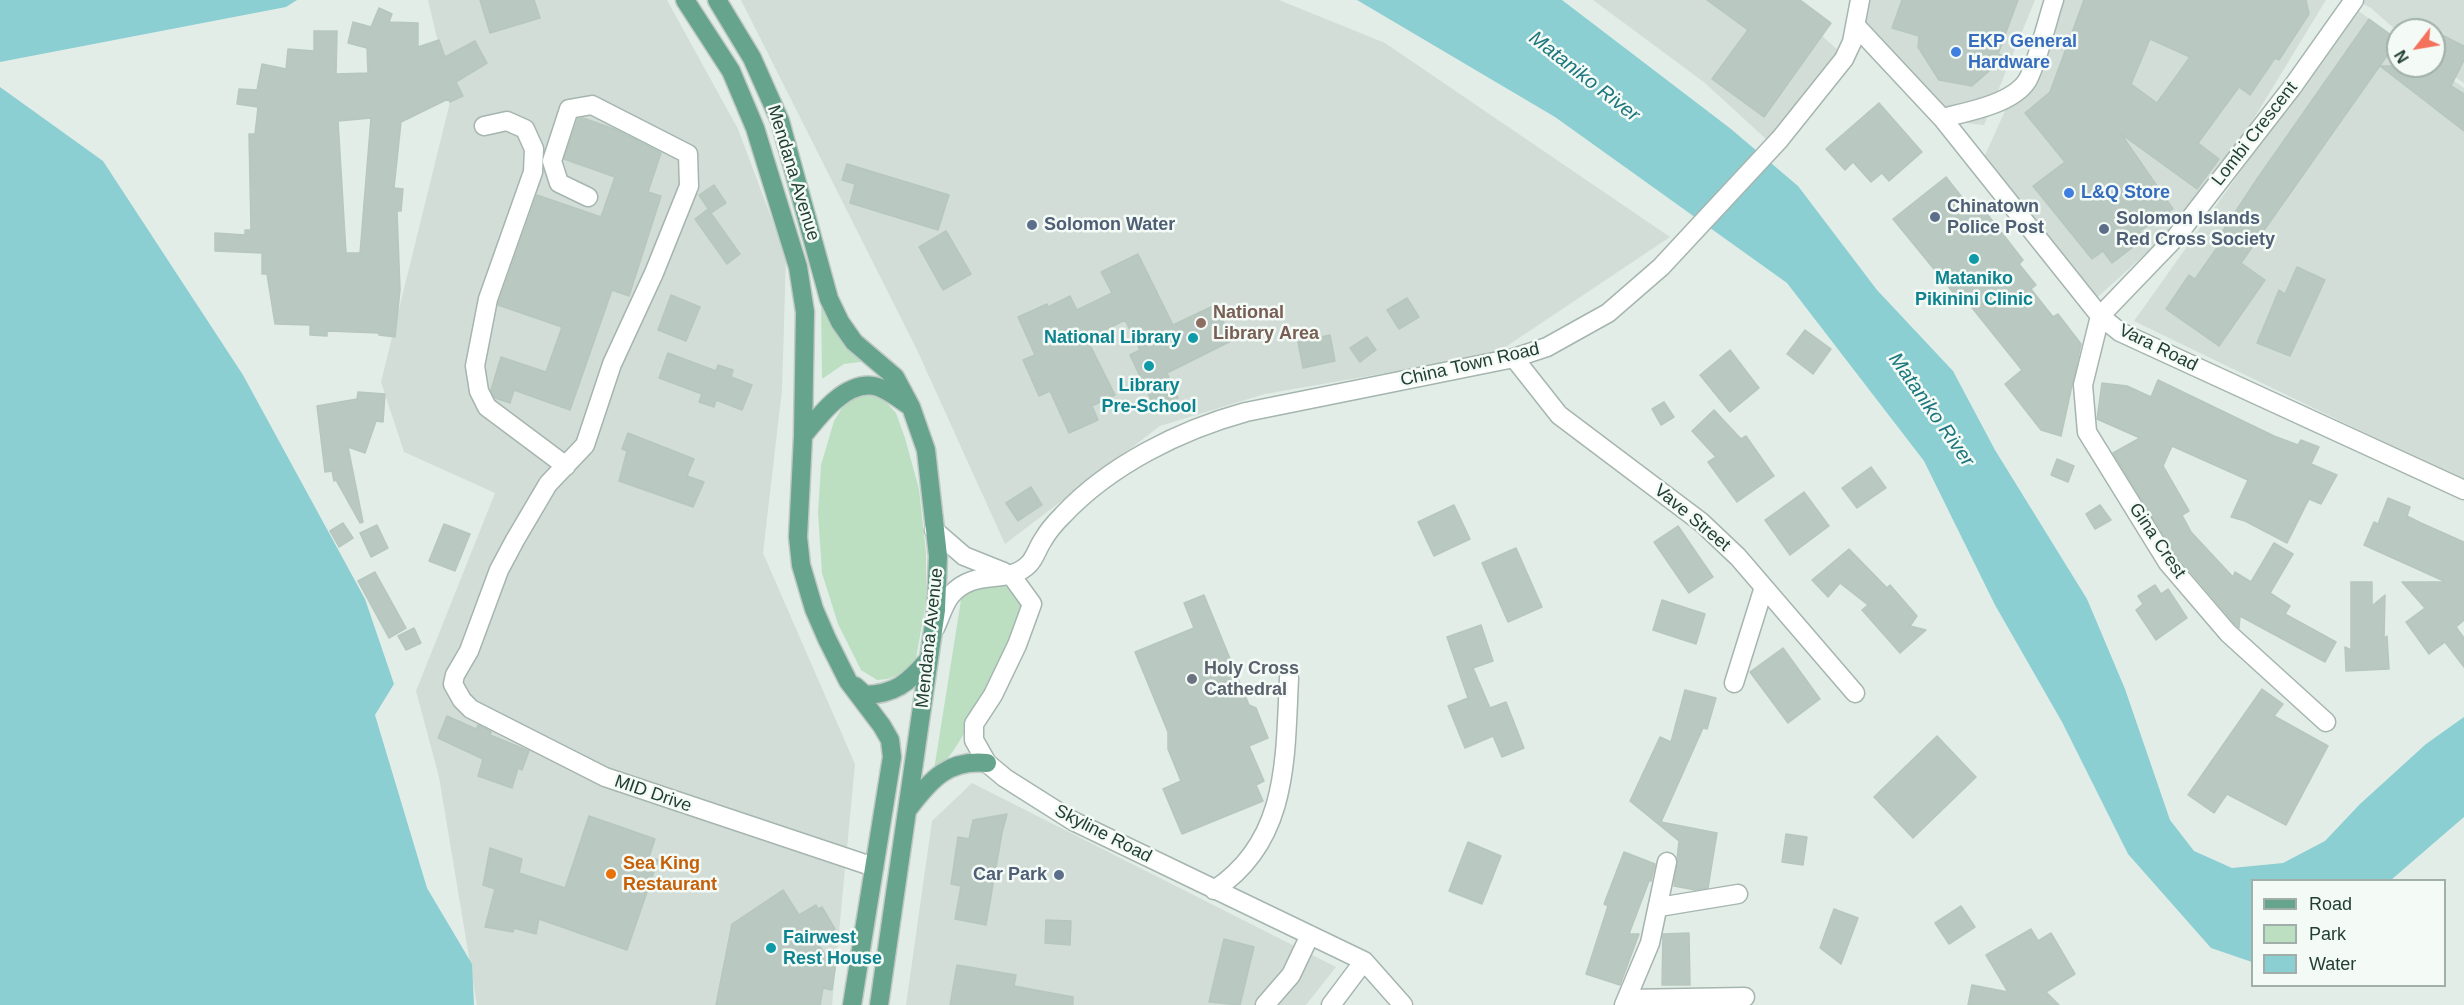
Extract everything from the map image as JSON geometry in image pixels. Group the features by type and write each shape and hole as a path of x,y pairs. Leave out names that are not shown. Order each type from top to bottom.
{"main road":[{"name":"Mendana Avenue","path":"685,0 731,71 755,128 798,267 805,312 803,436 798,537 801,565 814,609 848,681 890,740 892,757 852,1005"},
{"name":"Mendana Avenue","path":"717,0 752,58 780,121 829,298 840,322 854,342 895,377 911,407 926,450 939,572 933,631 879,1005"},
{"path":"803,436 844,394 861,386 876,386 911,407"},
{"path":"848,681 865,694 896,691 908,683 927,661"},
{"path":"908,809 941,771 957,764 987,763"}],"street":[{"name":"Vara Road","path":"1843,0 1858,12 2100,316 2120,332 2464,490"},
{"path":"1942,118 1983,108 2018,91 2028,80 2054,0"},
{"name":"Lombi Crescent","path":"2100,316 2176,237 2293,86 2354,0"},
{"name":"China Town Road","path":"1011,575 1029,564 1044,538 1084,495 1150,451 1185,433 1246,412 1514,358 1547,347 1608,313 1661,267 1780,138 1844,59 1858,12"},
{"path":"484,126 507,122 525,129 534,149 533,171 488,299 475,366 479,391 487,407 566,465 585,445 612,364 654,273 689,186 688,154 592,105 569,109 552,161 559,183 588,197"},
{"name":"Gina Crest","path":"2100,316 2083,385 2087,432 2168,563 2228,633 2326,722"},
{"name":"Vave Street","path":"1514,358 1559,415 1701,522 1738,557 1856,693"},
{"name":"MID Drive","path":"566,465 549,484 499,570 469,651 455,675 453,684 462,700 471,709 603,777 874,867"},
{"path":"934,530 964,556 1011,575"},
{"path":"933,631 950,596 974,578 1011,575"},
{"name":"Skyline Road","path":"1011,575 1032,604 1017,645 993,696 974,724 974,740 987,763 1005,778 1072,820 1364,962 1402,1005"},
{"path":"1734,683 1764,587"},
{"path":"1214,890 1235,876 1251,859 1267,833 1284,774 1289,678"},
{"path":"1666,862 1659,907 1643,964 1626,1002 1745,997"},
{"path":"1659,907 1738,894"},
{"path":"1265,1005 1291,975 1310,935"},
{"path":"1332,1005 1364,962"}],"shaded area":[{"path":"428,0 667,0 738,129 786,257 782,390 763,553 855,764 832,1005 477,1005 439,777 416,691 495,493 404,452 381,382 451,98"},
{"path":"741,0 1279,0 1385,43 1670,237 1495,354 1265,394 1160,426 1005,544 917,350"},
{"path":"1593,0 1782,0 1840,52 1767,140 1705,83"},
{"path":"1866,0 2035,0 1984,125 1938,120 1863,29"},
{"path":"2055,0 2326,0 2203,202 2091,303 1981,164"},
{"path":"2355,0 2464,0 2464,83 2446,71 2446,18 2386,18 2386,21 2371,8"},
{"path":"2356,9 2386,31 2386,78 2446,78 2446,75 2464,88 2464,481 2134,321"},
{"path":"972,783 1336,967 1306,1005 906,1005 932,821"}],"green space":[{"path":"821,301 868,361 844,364 822,379"},
{"path":"870,394 884,400 896,413 905,438 919,489 926,553 926,603 916,658 905,672 888,679 877,680 861,670 838,624 822,573 818,513 821,465 834,421 845,403 859,395"},
{"path":"992,581 1016,594 1021,604 1020,620 969,725 933,776 961,600 966,589"}],"water":[{"path":"0,0 297,0 286,7 0,62"},
{"name":"Mataniko River","path":"1357,0 1562,0 1731,129 1798,186 1877,290 1953,371 1995,450 2087,599 2125,689 2170,820 2194,851 2232,868 2283,863 2325,841 2360,804 2426,744 2464,717 2464,817 2392,879 2251,879 2251,962 2211,948 2128,854 2062,722 1995,605 1924,461 1787,283 1555,117"},
{"path":"0,87 103,161 243,375 365,599 394,684 375,715 427,888 472,964 474,1005 0,1005"}],"building":[{"path":"480,0 534,0 540,18 490,33"},
{"path":"1707,0 1800,0 1831,23 1764,117 1712,79 1748,30"},
{"path":"1902,0 2018,0 1998,54 2005,57 1972,86 1939,80 1918,47 1919,36 1892,28"},
{"path":"2084,0 2306,0 2309,14 2279,60 2275,58 2250,95 2239,87 2198,143 2219,159 2197,189 2121,134 2173,209 2140,231 2145,238 2112,263 2103,251 2092,259 2033,186 2065,162 2025,113 2050,92","holes":["2150,39 2190,57 2157,103 2131,84"]},
{"path":"379,8 392,14 389,22 418,23 418,47 439,40 445,57 475,41 487,63 456,82 463,96 450,102 448,99 401,122 394,188 403,189 401,211 397,211 400,290 395,337 379,335 379,333 327,331 327,336 310,335 310,325 275,324 267,274 262,274 262,253 215,251 215,233 245,235 245,230 251,230 249,134 255,134 258,107 237,104 239,89 257,90 262,64 286,69 288,49 314,51 314,31 337,31 336,74 368,73 367,48 348,43 353,22 371,27","holes":["371,118 360,253 346,253 338,121"]},
{"path":"2369,19 2386,31 2386,57 2241,263 2265,280 2219,346 2166,309 2189,275 2195,279 2226,235 2222,232"},
{"path":"2446,37 2464,46 2464,60 2451,86 2464,94 2464,131 2396,78 2446,78"},
{"path":"1879,103 1922,152 1889,181 1882,173 1871,182 1853,162 1845,170 1826,149"},
{"path":"583,118 614,129 661,153 648,192 661,196 629,296 612,290 570,410 514,390 510,403 495,398 491,390 501,357 546,372 562,327 498,305 537,195 601,217 615,177 564,159 578,119"},
{"path":"847,164 949,195 938,230 850,203 855,184 842,180"},
{"path":"1946,177 1977,216 1984,210 2023,260 2019,264 2036,285 2031,289 2053,317 2058,314 2081,344 2061,436 2041,430 2005,384 2022,370 1969,304 1965,307 1893,219"},
{"path":"714,185 726,203 711,213 699,195"},
{"path":"708,209 740,254 727,264 695,219"},
{"path":"946,231 971,274 943,290 919,247"},
{"path":"1138,254 1173,325 1215,305 1233,340 1167,373 1178,398 1155,408 1130,355 1140,350 1125,320 1087,339 1115,395 1092,406 1098,420 1069,433 1050,391 1039,396 1023,360 1035,355 1018,317 1047,304 1048,307 1070,296 1077,310 1112,293 1101,272"},
{"path":"2297,267 2325,280 2290,356 2257,343 2279,290 2285,294"},
{"path":"671,295 700,307 686,341 658,330"},
{"path":"1407,298 1419,317 1399,329 1387,310"},
{"path":"1805,330 1831,349 1813,374 1787,354"},
{"path":"1330,335 1335,361 1303,368 1298,342"},
{"path":"1367,337 1376,350 1360,362 1350,348"},
{"path":"1730,350 1759,388 1730,412 1700,375"},
{"path":"668,353 716,371 718,365 733,370 731,377 752,385 742,410 716,400 714,407 699,402 702,394 659,378"},
{"path":"2158,380 2274,436 2298,445 2301,440 2319,447 2311,464 2337,475 2321,504 2309,499 2287,543 2245,521 2231,517 2248,480 2172,446 2163,466 2189,511 2182,515 2191,532 2233,577 2235,572 2251,582 2274,543 2293,554 2270,593 2290,606 2285,614 2336,642 2325,662 2240,616 2239,628 2177,556 2113,453 2140,438 2097,419 2102,383 2127,386 2151,397"},
{"path":"358,392 385,394 383,422 376,421 365,453 348,447 363,522 360,523 336,480 334,481 332,471 325,472 317,406 357,399"},
{"path":"1664,402 1674,417 1661,425 1652,409"},
{"path":"1714,410 1741,439 1746,436 1774,476 1737,502 1708,462 1716,457 1692,431"},
{"path":"628,433 694,459 687,476 704,482 693,507 619,481 627,451 622,449"},
{"path":"2057,459 2074,466 2068,482 2051,475"},
{"path":"1871,467 1886,488 1857,508 1842,488"},
{"path":"1031,487 1042,505 1018,521 1006,503"},
{"path":"1804,492 1829,526 1790,555 1765,520"},
{"path":"2388,498 2410,507 2407,516 2464,542 2464,620 2456,627 2464,638 2464,667 2445,642 2429,654 2406,622 2425,608 2402,582 2446,582 2364,545 2374,522 2378,524"},
{"path":"1454,505 1470,539 1434,556 1418,522"},
{"path":"2100,505 2111,520 2095,529 2086,514"},
{"path":"343,523 353,538 339,547 330,531"},
{"path":"444,524 470,534 455,571 429,561"},
{"path":"377,525 388,548 371,557 360,533"},
{"path":"1678,526 1713,577 1689,593 1654,542"},
{"path":"1516,548 1542,607 1508,622 1482,563"},
{"path":"1849,549 1887,588 1890,585 1917,616 1910,626 1926,630 1900,653 1862,610 1868,605 1840,583 1828,597 1812,580"},
{"path":"375,572 406,628 389,638 358,581"},
{"path":"2351,582 2372,582 2372,606 2385,595 2384,638 2387,636 2389,669 2346,671 2345,647 2351,650"},
{"path":"2155,585 2161,594 2168,589 2187,618 2156,640 2136,610 2143,604 2138,596"},
{"name":"Holy Cross Cathedral","path":"1204,595 1249,705 1256,708 1268,738 1249,746 1264,781 1256,785 1263,801 1182,834 1163,789 1181,781 1168,749 1168,732 1135,652 1194,628 1184,603"},
{"path":"1662,600 1705,614 1696,644 1653,630"},
{"path":"1481,625 1493,661 1473,668 1490,708 1506,702 1524,748 1502,757 1493,736 1465,748 1448,706 1468,698 1447,637"},
{"path":"414,628 421,643 406,650 398,636"},
{"path":"1783,648 1820,699 1788,723 1750,672"},
{"path":"2262,689 2283,704 2274,716 2328,746 2286,825 2227,794 2214,813 2188,795"},
{"path":"1685,690 1716,698 1707,729 1703,728 1661,822 1717,833 1708,888 1695,890 1674,886 1679,841 1630,801 1660,737 1671,742"},
{"path":"447,716 476,729 478,725 491,732 490,735 529,751 522,770 518,768 512,788 478,776 483,759 438,738"},
{"path":"1937,736 1976,777 1913,838 1874,797"},
{"path":"1007,814 986,925 955,919 961,886 951,884 958,837 969,839 973,820"},
{"name":"Sea King Restaurant","path":"589,816 655,839 649,857 658,860 627,950 539,919 536,934 514,928 513,932 485,927 495,889 483,885 490,848 522,859 519,873 565,888"},
{"path":"1786,834 1807,837 1803,865 1782,862"},
{"path":"1468,842 1501,856 1482,904 1449,891"},
{"path":"1624,852 1655,864 1651,881 1649,881 1629,934 1639,934 1620,985 1586,974 1608,906 1604,904"},
{"path":"783,890 799,915 816,905 818,909 822,907 835,929 816,941 830,962 836,963 832,990 823,988 820,1005 716,1005 732,924"},
{"path":"1961,906 1975,927 1949,944 1935,923"},
{"path":"1834,909 1858,918 1841,964 1820,948"},
{"path":"1046,920 1071,921 1070,945 1045,943"},
{"path":"2031,929 2038,941 2051,933 2075,974 2046,992 2059,1005 1968,1005 1972,985 2008,992 1986,955"},
{"path":"1689,933 1690,985 1662,985 1663,934"},
{"path":"1224,939 1254,947 1240,1005 1209,1002"},
{"path":"957,965 1016,975 1014,986 1073,997 1073,1005 950,1005"}],"place":[{"name":"EKP General Hardware","path":"1956,52"},
{"name":"L&Q Store","path":"2069,193"},
{"name":"Chinatown Police Post","path":"1935,217"},
{"name":"Solomon Water","path":"1032,225"},
{"name":"Solomon Islands Red Cross Society","path":"2104,229"},
{"name":"Mataniko Pikinini Clinic","path":"1974,259"},
{"name":"National Library Area","path":"1201,323"},
{"name":"National Library","path":"1193,338"},
{"name":"Library Pre-School","path":"1149,366"},
{"name":"Holy Cross Cathedral","path":"1192,679"},
{"name":"Sea King Restaurant","path":"611,874"},
{"name":"Car Park","path":"1059,875"},
{"name":"Fairwest Rest House","path":"771,948"}]}
